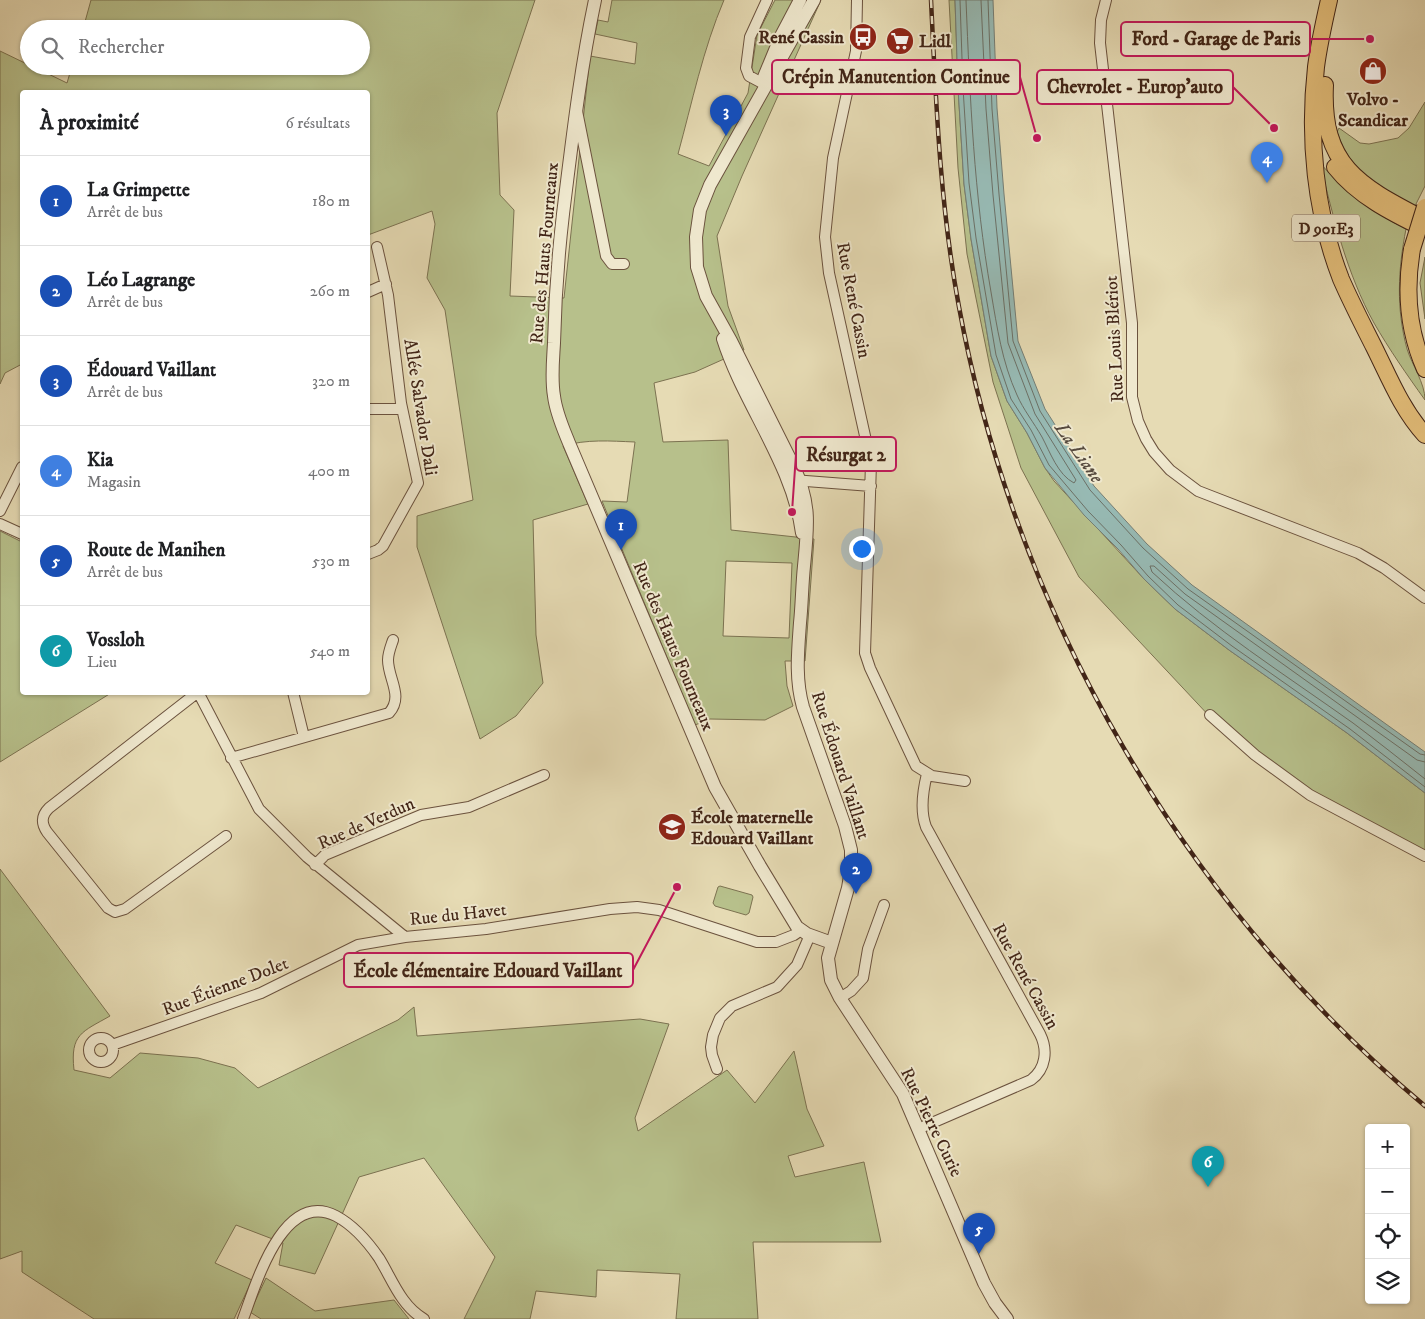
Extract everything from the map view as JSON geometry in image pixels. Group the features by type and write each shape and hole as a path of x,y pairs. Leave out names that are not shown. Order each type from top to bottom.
{"main road":[{"name":"D 901E3","path":"1329,0 1317,60 1313,140 1315,168 1325,222 1338,271 1351,300 1394,388 1411,417 1425,435"},
{"path":"1338,0 1329,49 1325,95 1326,123 1332,146 1342,163 1356,178 1388,201 1425,220"},
{"name":"D 901E3","path":"1314,97 1320,136 1327,154 1335,167 1347,181 1371,200 1425,228"},
{"path":"1425,207 1408,282 1410,316 1417,348 1425,369"},
{"path":"1425,228 1415,251 1415,293 1419,320 1425,341"}],"street":[{"name":"Rue des Hauts Fourneaux","path":"595,0 586,41 576,108 556,282 553,382 556,409 572,452 715,787 760,866 805,933"},
{"path":"764,84 749,76 746,71 746,64 752,33 768,0"},
{"name":"Rue Édouard Vaillant","path":"764,84 781,36 800,0"},
{"name":"Rue Édouard Vaillant","path":"814,0 764,84 710,185 697,223 695,244 697,267 703,290 713,311 733,369 806,503 808,522 798,658 799,691 845,826 850,850 851,870 848,888 832,943"},
{"name":"Rue René Cassin","path":"857,0 856,51 834,158 825,237 829,273 870,453 871,486 864,642 866,658 914,762 919,769 927,774 923,809 926,827 1040,1034 1044,1042 1045,1052 1040,1070 1031,1080 918,1129"},
{"name":"Rue Louis Blériot","path":"1106,0 1101,20 1100,48 1133,330 1132,398 1143,434 1165,464 1182,480 1198,491 1358,553 1390,572 1425,598"},
{"path":"576,108 606,256 612,264 624,264"},
{"name":"Allée Salvador Dali","path":"370,553 383,546 418,486 418,476 402,409 386,284 377,247"},
{"path":"370,291 386,284"},
{"path":"370,409 402,409"},
{"path":"0,511 20,473"},
{"path":"794,480 871,486"},
{"path":"0,524 20,533"},
{"path":"231,758 389,712 396,698 388,660 393,640"},
{"path":"194,695 49,808 44,815 43,822 47,832 110,910 115,912 125,909 226,836"},
{"name":"Rue du Havet","path":"200,695 258,809 315,865 405,937 486,929 610,909 636,907 659,910 756,942 776,942 805,933"},
{"path":"294,695 304,737"},
{"path":"1210,715 1255,755 1310,795 1425,856"},
{"path":"927,774 965,781"},
{"name":"Rue de Verdun","path":"315,865 325,855 421,815 470,807 544,775"},
{"path":"840,998 861,980 868,949 884,905"},
{"path":"717,1069 711,1047 713,1035 720,1018 732,1006 777,987 797,965 805,933 832,943"},
{"name":"Rue Étienne Dolet","path":"112,1045 261,993 358,944 405,937"},
{"name":"Rue Pierre Curie","path":"832,943 828,958 832,984 897,1084 1001,1317"},
{"path":"243,1319 263,1269 286,1228 298,1216 319,1211 332,1214 341,1219 358,1233 377,1256 408,1306 424,1319"}],"green space":[{"path":"91,0 535,0 497,113 500,195 514,210 510,296 564,298 590,56 635,64 637,43 595,34 598,20 608,22 612,0 724,0 704,57 678,154 709,166 748,93 757,35 775,0 821,0 717,236 728,306 744,350 695,372 654,383 663,442 728,440 731,530 814,539 805,661 785,661 787,686 793,706 765,720 710,719 695,725 602,501 627,502 635,442 581,442 563,446 588,504 533,520 536,635 543,683 516,716 480,739 417,547 417,516 473,500 445,310 427,278 435,224 432,211 370,234 370,90 20,90 20,365 5,373 0,384 0,51 20,61 20,75 51,75 67,83 69,75 370,75 370,20 85,20","holes":["726,561 792,563 789,638 723,636"]},
{"path":"949,0 955,0 964,184 971,239 991,356 1007,401 1054,481 1144,579 1175,609 1229,650 1347,733 1425,793 1425,859 1320,804 1227,735 1079,577 1021,468 993,382 967,254 958,168"},
{"path":"1425,102 1425,186 1415,206 1367,177 1350,158 1337,132 1339,128 1360,143 1369,144 1398,138 1409,128"},
{"path":"1320,163 1359,200 1406,229 1399,289 1401,319 1407,349 1421,381 1425,400 1405,372 1364,304 1348,265"},
{"path":"1425,257 1425,319 1420,283"},
{"path":"0,531 20,541 20,695 108,695 0,762"},
{"path":"0,869 110,1016 85,1031 76,1041 73,1058 74,1070 110,1078 140,1053 198,1058 235,1068 258,1088 398,1020 414,1007 417,1036 640,1019 669,1024 635,1118 638,1131 727,1070 755,1103 794,1051 807,1109 824,1146 788,1156 795,1177 864,1162 881,1242 753,1242 758,1319 676,1319 680,1274 597,1270 596,1297 536,1291 530,1319 464,1319 495,1257 424,1158 359,1177 315,1274 279,1265 283,1243 236,1225 215,1263 252,1280 234,1319 94,1319 22,1272 22,1251 0,1259"},
{"path":"720,886 752,895 749,913 746,915 715,906 713,903"},
{"path":"266,1278 315,1311 394,1300 409,1319 261,1319 250,1312"}],"water":[{"name":"La Liane","path":"955,0 993,0 997,108 1018,341 1045,409 1094,486 1147,544 1192,585 1425,752 1425,793 1347,733 1229,650 1175,609 1084,515 1045,468 1027,433 1007,401 991,356 971,239 964,184"}],"railway":[{"path":"931,0 943,193 959,307 986,422 1022,534 1068,642 1123,747 1187,846 1259,939 1338,1026 1425,1106"}],"place":[{"name":"René Cassin","path":"863,37"},
{"name":"Ford - Garage de Paris","path":"1370,39"},
{"name":"Lidl","path":"900,41"},
{"name":"Volvo - Scandicar","path":"1373,71"},
{"name":"Chevrolet - Europ'auto","path":"1274,128"},
{"name":"Édouard Vaillant","path":"726,136"},
{"name":"Crépin Manutention Continue","path":"1037,138"},
{"name":"Kia","path":"1267,183"},
{"name":"Résurgat 2","path":"792,512"},
{"name":"La Grimpette","path":"621,550"},
{"name":"École maternelle Edouard Vaillant","path":"672,827"},
{"name":"École élémentaire Edouard Vaillant","path":"677,887"},
{"name":"Léo Lagrange","path":"856,894"},
{"name":"Vossloh","path":"1208,1187"},
{"name":"Route de Manihen","path":"979,1254"}]}
